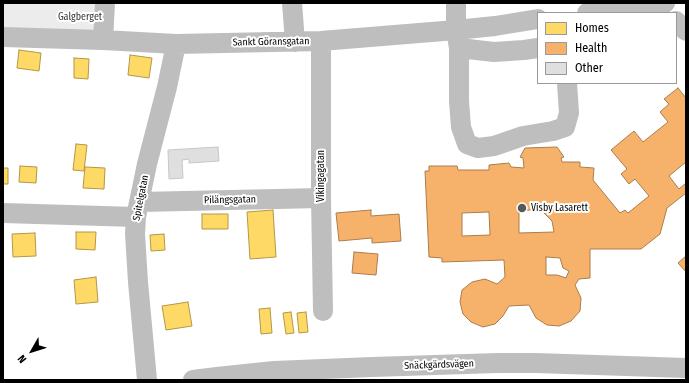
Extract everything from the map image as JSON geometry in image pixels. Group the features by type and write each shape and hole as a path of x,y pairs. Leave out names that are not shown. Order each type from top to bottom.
{"street":[{"path":"102,40 105,3"},
{"path":"292,3 295,42"},
{"path":"456,3 461,127 467,144 478,148 494,146 523,136 553,131 565,127 569,113 567,84"},
{"path":"629,12 666,3 670,12"},
{"name":"Sankt Göransgatan","path":"3,37 176,44 457,39 495,26 537,19"},
{"path":"677,22 686,31"},
{"path":"457,39 494,52 537,48"},
{"name":"Vikingagatan","path":"321,41 323,311"},
{"name":"Spitelgatan","path":"147,380 135,234 138,209 147,164 167,87 176,44"},
{"name":"Pilängsgatan","path":"3,213 138,209 321,198"},
{"name":"Snäckgärdsvägen","path":"193,380 274,371 498,363 686,368"}],"green space":[{"name":"Galgberget","path":"3,3 98,3 96,32 3,29"}],"building: Homes":[{"path":"19,50 41,53 39,71 17,68"},
{"path":"130,55 152,58 149,78 128,75"},
{"path":"74,58 89,59 88,79 74,78"},
{"path":"76,144 87,145 84,171 73,170"},
{"path":"20,166 37,167 36,183 19,182"},
{"path":"85,167 105,168 104,189 83,188"},
{"path":"3,168 8,168 8,184 3,184"},
{"path":"273,210 276,257 250,259 247,212"},
{"path":"202,214 228,214 228,229 202,229"},
{"path":"76,232 96,232 95,250 76,249"},
{"path":"35,233 36,256 13,257 12,234"},
{"path":"164,234 165,250 151,251 150,235"},
{"path":"96,277 98,302 76,304 74,280"},
{"path":"188,302 192,326 166,330 162,306"},
{"path":"270,308 272,333 261,334 259,309"},
{"path":"291,312 294,333 286,334 283,313"},
{"path":"306,312 308,332 299,333 297,313"}],"building: Health":[{"name":"Visby Lasarett","path":"678,88 686,98 686,162 669,176 679,189 686,183 686,193 667,208 660,234 641,249 590,249 590,278 579,279 575,285 581,298 580,311 571,321 559,326 547,325 536,318 529,305 509,306 503,316 495,324 483,327 471,322 463,314 460,302 462,290 472,282 485,279 497,284 505,277 504,260 442,262 442,258 429,257 425,171 429,171 429,166 457,166 458,170 489,170 489,165 509,163 511,167 524,168 523,158 520,157 525,148 557,147 564,157 561,158 562,162 580,162 580,167 594,168 593,180 620,213 625,210 628,213 649,196 635,179 629,184 621,174 627,169 611,150 634,131 643,142 668,122 660,112 669,104 664,99","holes":["540,209 552,221 554,232 519,233 519,211","489,212 490,235 462,236 462,213","546,257 560,258 563,268 569,271 566,278 557,275 546,275"]},
{"path":"371,210 371,216 399,214 401,241 372,243 372,238 339,241 336,213"},
{"path":"354,252 378,254 376,275 352,273"},
{"path":"686,256 686,272 678,263"}],"building: Other":[{"path":"218,147 219,161 189,163 189,159 182,160 183,178 169,179 168,150"}],"place":[{"name":"Visby Lasarett","path":"522,208"}]}
